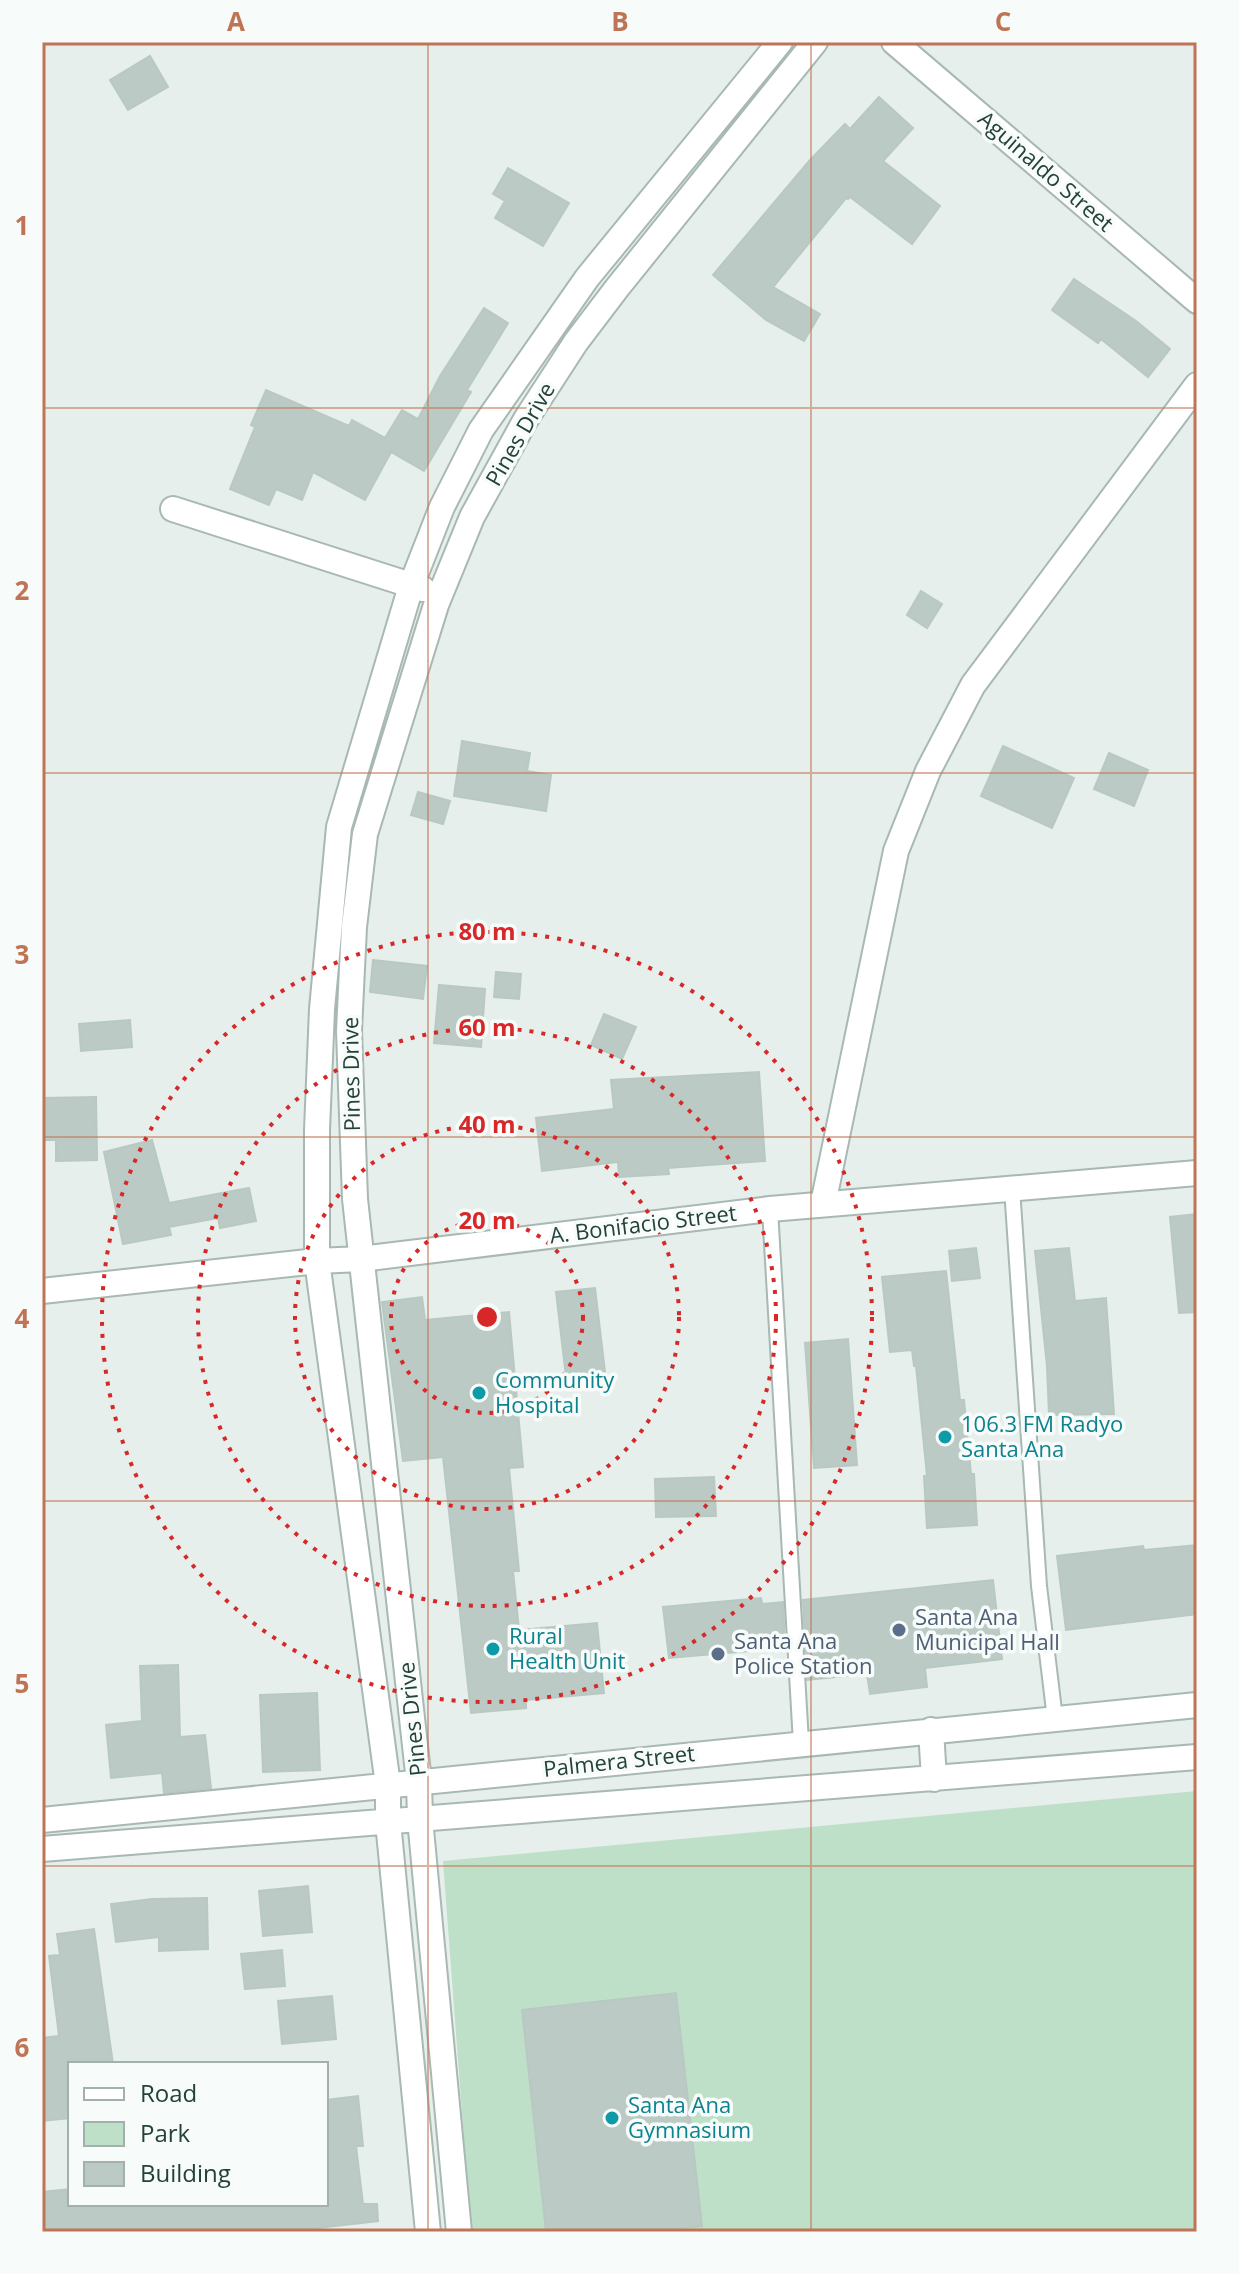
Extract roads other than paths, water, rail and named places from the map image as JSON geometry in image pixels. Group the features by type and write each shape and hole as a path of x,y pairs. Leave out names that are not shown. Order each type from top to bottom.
{"street":[{"name":"Pines Drive","path":"428,2232 388,1822 388,1785 317,1261 321,1024 339,827 411,586 442,507 481,430 587,278 780,42"},
{"name":"Pines Drive","path":"459,2232 419,1782 355,1199 349,1031 356,912 365,834 441,593 472,517 526,419 576,342 815,42"},
{"name":"Aguinaldo Street","path":"894,42 1197,301"},
{"path":"823,1204 896,851 928,771 973,685 1197,385"},
{"path":"173,509 441,593"},
{"name":"A. Bonifacio Street","path":"42,1291 317,1261 361,1259 770,1209 1197,1173"},
{"name":"Palmera Street","path":"42,1820 1197,1705"},
{"path":"931,1730 934,1779"},
{"name":"Palmera Street","path":"42,1849 1197,1757"}],"lane":[{"path":"1012,1188 1039,1586 1055,1719"},
{"path":"770,1209 801,1743"}],"place":[{"name":"Community Hospital","path":"479,1393"},
{"name":"106.3 FM Radyo Santa Ana","path":"945,1437"},
{"name":"Santa Ana Municipal Hall","path":"899,1630"},
{"name":"Rural Health Unit","path":"493,1649"},
{"name":"Santa Ana Police Station","path":"718,1654"},
{"name":"Santa Ana Gymnasium","path":"612,2118"}]}
